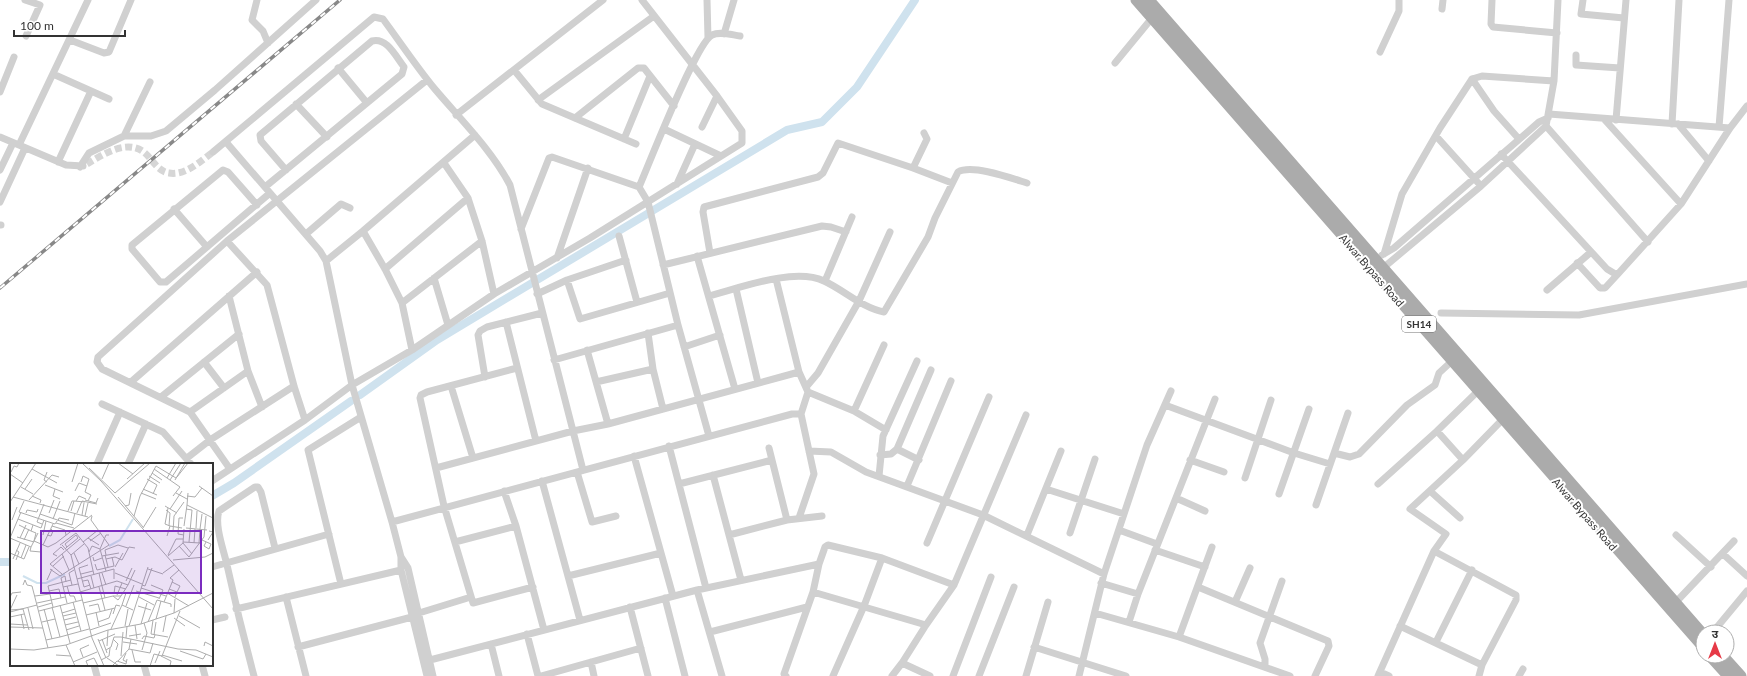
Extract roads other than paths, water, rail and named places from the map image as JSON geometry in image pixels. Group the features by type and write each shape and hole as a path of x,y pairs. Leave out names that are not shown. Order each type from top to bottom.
{"main road":[{"name":"Alwar Bypass Road","path":"1136,0 1478,391 1497,425 1695,639"},
{"name":"Alwar Bypass Road","path":"1149,0 1381,261 1695,625"},
{"path":"1717,664 1728,676"},
{"path":"1730,664 1741,676"}],"street":[{"path":"25,0 40,6 26,36"},
{"path":"0,202 3,187 19,145 88,0"},
{"path":"70,40 104,53 109,52 131,0"},
{"path":"256,0 252,20 263,32 268,43"},
{"path":"0,137 66,166 83,166 89,153 124,136 151,136 166,131 215,90 316,0"},
{"path":"456,115 603,0"},
{"path":"213,480 305,420 352,385 412,350 494,294 557,258 742,143 742,131 717,96 691,65 642,0"},
{"path":"707,0 708,38"},
{"path":"724,34 734,0"},
{"path":"1380,52 1399,11 1399,0"},
{"path":"1442,9 1443,0"},
{"path":"1492,0 1491,24 1494,27 1557,33"},
{"path":"1381,261 1481,186 1546,126 1549,116 1554,81 1558,0"},
{"path":"1583,0 1581,14 1624,18"},
{"path":"1616,120 1626,0"},
{"path":"1679,0 1675,124 1709,161"},
{"path":"1719,127 1729,0"},
{"path":"538,100 654,16"},
{"path":"213,152 374,17 383,19 427,80 475,135 510,185 533,281 573,431 580,471 592,522 616,516"},
{"path":"1115,63 1152,18"},
{"path":"639,188 691,65 708,38 713,35 724,34 740,36"},
{"path":"257,205 228,172 223,170 132,244 132,249 160,282 166,282 257,205 286,170 404,71 404,67 384,42 379,39 372,41 260,135 260,141 286,170"},
{"path":"1576,55 1576,65 1620,68"},
{"path":"0,92 14,57"},
{"path":"338,68 367,103"},
{"path":"575,118 638,68 644,68 674,106"},
{"path":"514,70 538,100 546,106 636,144"},
{"path":"53,74 109,99"},
{"path":"624,139 650,76"},
{"path":"1381,261 1402,194 1472,79 1482,76 1554,81"},
{"path":"1472,79 1494,111 1519,139"},
{"path":"230,469 190,412 102,369 97,362 98,357 226,242 427,80"},
{"path":"124,136 150,82"},
{"path":"58,162 91,91"},
{"path":"702,127 717,96"},
{"path":"296,104 327,136"},
{"path":"1578,263 1600,288 1605,288 1681,204 1730,128 1747,106"},
{"path":"1381,261 1501,154 1539,122 1549,116 1730,128"},
{"path":"1604,119 1681,204"},
{"path":"1546,126 1648,242"},
{"path":"664,129 721,156"},
{"path":"913,168 927,139 924,133"},
{"path":"326,261 444,163 475,135"},
{"path":"1436,136 1481,186"},
{"path":"226,142 306,234 326,261 352,385 392,522 401,557 401,570 427,676"},
{"path":"710,253 703,212 704,207 818,177 823,173 838,143 913,168 952,183"},
{"path":"677,184 696,144"},
{"path":"0,170 19,145"},
{"path":"1501,154 1607,269 1618,275"},
{"path":"521,229 549,158 552,156 639,188 648,202 678,325 709,436"},
{"path":"444,163 468,198 482,241 494,294"},
{"path":"557,258 588,168"},
{"path":"709,296 776,279 805,276 825,281 859,301 881,311 886,310 928,237 958,172 964,170 990,172 1027,183"},
{"path":"386,269 468,198"},
{"path":"306,234 341,204 350,208"},
{"path":"174,209 207,247"},
{"path":"825,281 852,217"},
{"path":"663,265 822,226 831,227 846,232"},
{"path":"363,231 386,269 402,303 412,350"},
{"path":"800,518 814,474 801,414 807,389 818,373 859,301 890,232"},
{"path":"619,236 637,302"},
{"path":"402,303 482,241"},
{"path":"226,242 257,272 267,285 294,386 305,420"},
{"path":"1547,290 1591,252"},
{"path":"698,256 735,390"},
{"path":"536,292 626,260"},
{"path":"131,382 257,272"},
{"path":"434,278 448,325"},
{"path":"776,279 800,372 807,389 854,411 886,430"},
{"path":"567,280 580,319 670,293"},
{"path":"1441,313 1578,315 1747,284"},
{"path":"736,289 758,383"},
{"path":"229,296 248,371 262,406"},
{"path":"485,377 478,335 480,331 487,327 542,313"},
{"path":"506,322 536,441"},
{"path":"554,360 678,325"},
{"path":"648,333 652,369 663,409"},
{"path":"161,397 239,334"},
{"path":"684,347 720,335"},
{"path":"854,411 884,345"},
{"path":"587,350 608,424"},
{"path":"879,476 882,441 917,361"},
{"path":"204,362 224,388"},
{"path":"1334,452 1350,457 1359,454 1407,405 1435,385 1442,371 1452,362"},
{"path":"517,368 427,392 421,395 444,506 473,604 533,587"},
{"path":"596,382 652,369"},
{"path":"880,455 891,454 897,449 931,370"},
{"path":"190,412 248,371"},
{"path":"436,468 573,431 608,424 699,400 800,372"},
{"path":"907,486 951,380"},
{"path":"102,404 163,432 189,461 210,440 294,386"},
{"path":"451,386 472,458"},
{"path":"1078,676 1095,613 1101,583 1147,445 1171,391"},
{"path":"1378,484 1437,431 1478,391"},
{"path":"927,544 989,397"},
{"path":"1129,622 1138,594 1214,399"},
{"path":"1244,478 1271,400"},
{"path":"1165,405 1294,453 1330,464"},
{"path":"1279,494 1309,409"},
{"path":"97,463 120,412"},
{"path":"1316,505 1348,413"},
{"path":"392,522 444,506 580,471 669,446 792,414 801,414"},
{"path":"892,676 954,585 1026,416"},
{"path":"341,584 308,450 361,417"},
{"path":"128,463 146,424"},
{"path":"1388,676 1379,674 1434,552 1446,534 1410,509 1463,460 1497,425"},
{"path":"1437,431 1463,460"},
{"path":"669,446 706,588"},
{"path":"769,448 787,520"},
{"path":"897,449 919,460"},
{"path":"809,451 831,452 866,472 946,501 1027,535 1104,574"},
{"path":"1027,535 1061,451"},
{"path":"634,456 673,596"},
{"path":"1070,533 1095,459"},
{"path":"679,484 772,460"},
{"path":"1190,460 1224,472"},
{"path":"713,475 741,580"},
{"path":"542,481 580,620"},
{"path":"254,676 236,609 227,564 216,534 217,515 219,511 255,487 258,487 261,492 275,548"},
{"path":"1046,489 1124,514"},
{"path":"504,491 516,526 544,630"},
{"path":"1430,491 1460,518"},
{"path":"1176,498 1205,511"},
{"path":"729,535 787,520 822,516"},
{"path":"455,542 516,526"},
{"path":"1119,530 1205,567"},
{"path":"213,568 275,548 328,534"},
{"path":"1676,535 1710,567"},
{"path":"1676,602 1734,541"},
{"path":"786,676 784,674 813,592 819,564 825,547 828,545 882,558 954,585"},
{"path":"1179,637 1212,547"},
{"path":"1434,552 1472,570 1516,595 1517,597 1482,665 1479,676"},
{"path":"568,576 661,553"},
{"path":"1723,554 1747,576"},
{"path":"401,557 408,568 433,676"},
{"path":"833,676 864,606 882,558"},
{"path":"430,660 697,590 819,564"},
{"path":"1235,602 1250,568"},
{"path":"236,609 401,570"},
{"path":"1436,642 1472,570"},
{"path":"953,676 991,577"},
{"path":"1265,667 1265,659 1260,643 1282,581"},
{"path":"1101,583 1138,594"},
{"path":"979,676 1014,587"},
{"path":"1198,587 1328,641 1329,646 1315,676"},
{"path":"697,590 722,676"},
{"path":"1719,624 1747,591"},
{"path":"813,592 926,625"},
{"path":"286,597 306,676"},
{"path":"419,613 471,598"},
{"path":"665,598 685,676"},
{"path":"1026,676 1048,602"},
{"path":"630,607 648,676"},
{"path":"710,632 807,607"},
{"path":"1095,613 1179,637 1290,676"},
{"path":"213,620 224,617"},
{"path":"298,647 412,617"},
{"path":"1400,626 1482,665"},
{"path":"527,634 539,676 641,648"},
{"path":"491,644 499,676"},
{"path":"1034,647 1126,676"},
{"path":"591,662 594,676"},
{"path":"902,663 928,676"},
{"path":"94,666 97,676"},
{"path":"144,666 147,676"},
{"path":"202,666 205,676"},
{"path":"1519,676 1523,669"}],"waterway":[{"path":"360,395 437,340 787,130 822,122 857,87 915,0"},
{"path":"213,495 234,483 351,401"},
{"path":"0,562 10,562"}],"tunnel":[{"path":"87,164 117,149 133,147 141,150 157,167 163,171 175,173 187,170 213,152"}],"railway":[{"path":"0,288 340,0"}]}
